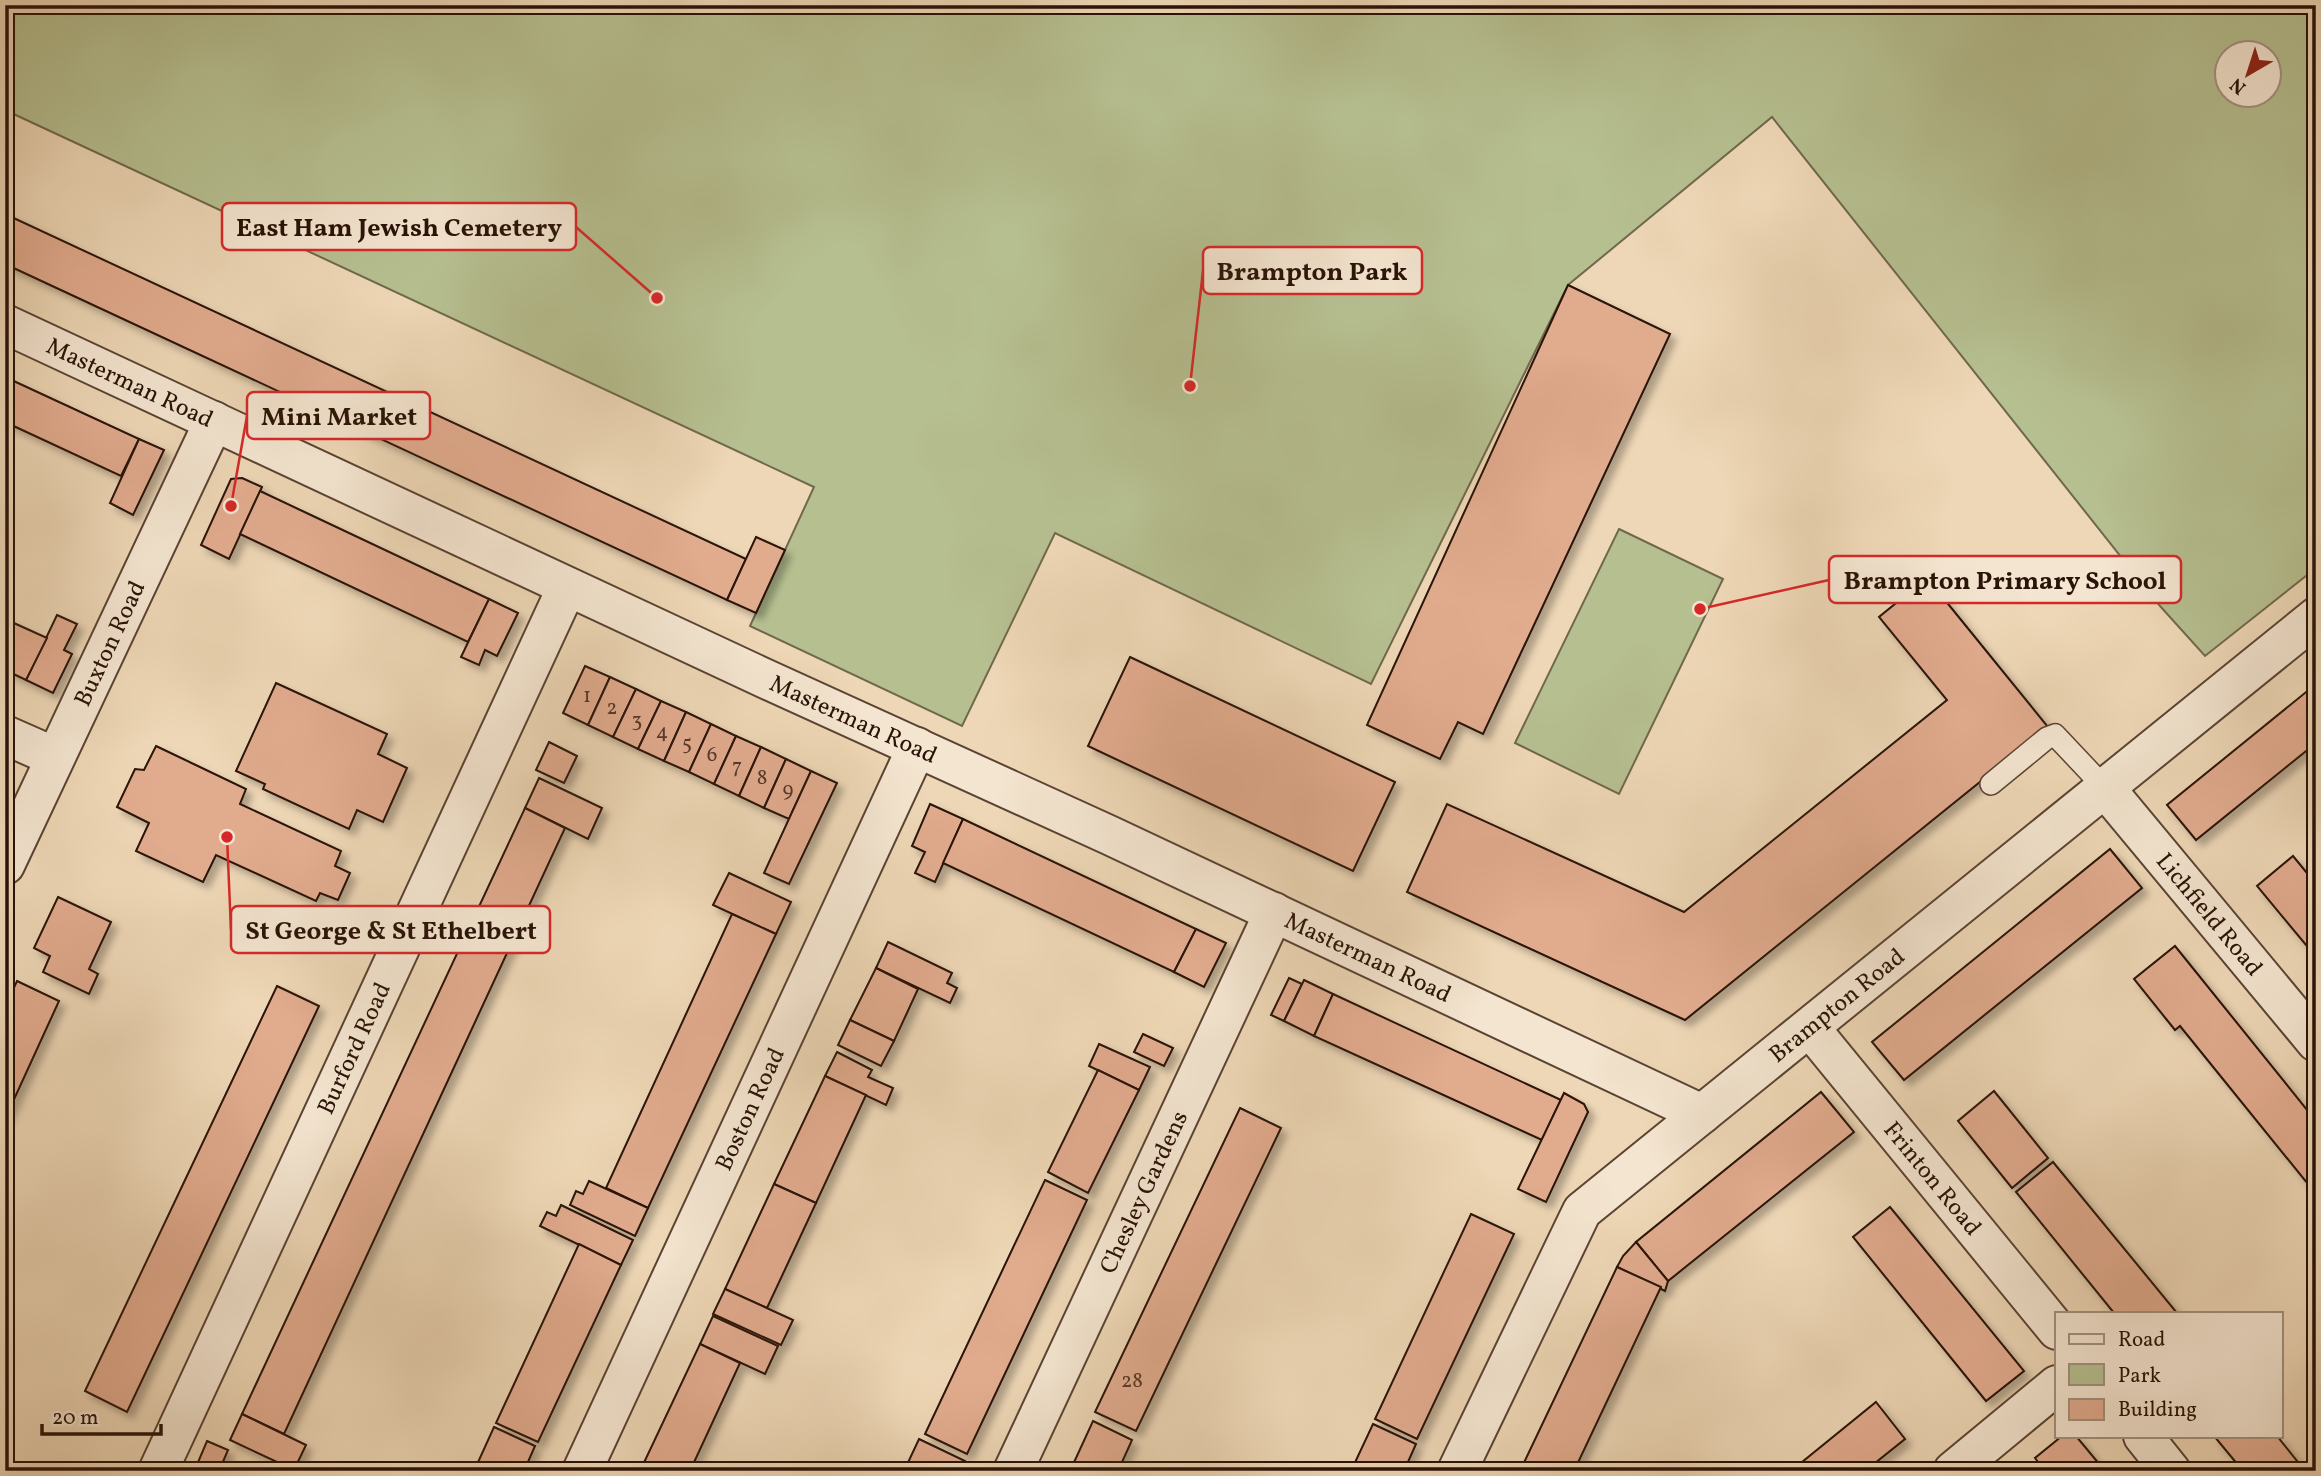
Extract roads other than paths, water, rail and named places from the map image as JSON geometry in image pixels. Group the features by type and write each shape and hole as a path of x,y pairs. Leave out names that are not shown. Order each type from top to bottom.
{"street":[{"name":"Masterman Road","path":"5,324 567,587 1275,912 1702,1114"},
{"name":"Buxton Road","path":"5,865 214,421"},
{"name":"Burford Road","path":"158,1471 567,587"},
{"name":"Brampton Road","path":"1457,1471 1582,1211 2316,617"},
{"path":"5,734 55,757"},
{"name":"Boston Road","path":"582,1471 918,747"},
{"name":"Lichfield Road","path":"2105,788 2316,1042"},
{"name":"Chesley Gardens","path":"1013,1471 1275,912"},
{"name":"Frinton Road","path":"1810,1028 2055,1328"},
{"path":"1953,1471 2055,1387"},
{"path":"2145,1438 2171,1471"}],"lane":[{"path":"1991,784 2047,738 2055,735 2105,788"}],"place":[{"name":"East Ham Jewish Cemetery","path":"657,298"},
{"name":"Brampton Park","path":"1190,386"},
{"name":"Mini Market","path":"231,506"},
{"name":"Brampton Primary School","path":"1700,609"},
{"name":"St George & St Ethelbert","path":"227,837"}]}
